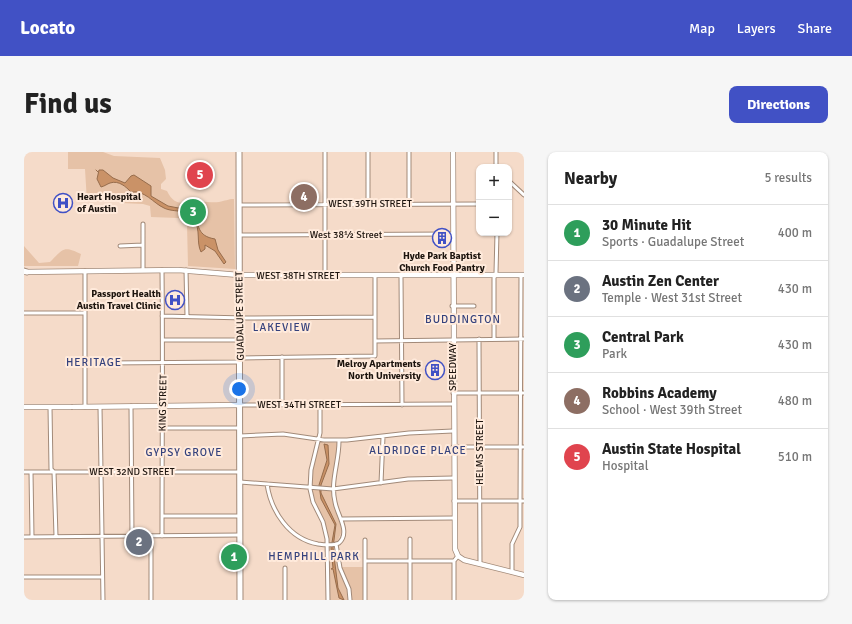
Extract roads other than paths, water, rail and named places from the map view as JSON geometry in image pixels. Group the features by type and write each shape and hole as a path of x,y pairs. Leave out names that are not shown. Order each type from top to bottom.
{"main road":[{"name":"GUADALUPE STREET","path":"239,152 240,600"}],"street":[{"path":"325,152 325,276"},
{"path":"368,152 368,204"},
{"path":"409,152 409,204"},
{"name":"SPEEDWAY","path":"453,152 453,447 455,549 458,556"},
{"path":"496,152 496,164"},
{"path":"512,184 524,195"},
{"name":"WEST 39TH STREET","path":"239,204 476,204"},
{"path":"143,224 143,270"},
{"name":"West 38½ Street","path":"239,235 452,234"},
{"path":"494,339 494,278 497,236"},
{"path":"120,246 143,245"},
{"name":"KING STREET","path":"162,270 164,362 164,406 162,428 162,536"},
{"path":"186,270 187,316"},
{"name":"WEST 38TH STREET","path":"25,272 186,270 239,275 522,275"},
{"path":"85,271 85,407"},
{"path":"512,572 512,544 519,530 522,501 522,275"},
{"path":"105,363 240,360 282,357 376,356 375,276"},
{"path":"401,276 402,405"},
{"path":"452,306 474,306"},
{"path":"24,313 85,313"},
{"path":"162,316 375,317"},
{"name":"HELMS STREET","path":"479,339 480,564"},
{"path":"375,341 522,339"},
{"path":"163,340 240,340"},
{"path":"282,357 282,405"},
{"path":"453,393 522,393"},
{"name":"WEST 34TH STREET","path":"24,407 453,404"},
{"path":"320,405 318,440 310,474 310,489 313,502 323,522 349,589 350,600"},
{"path":"131,406 132,536"},
{"path":"50,407 51,469 54,472 56,536"},
{"path":"100,407 103,600"},
{"path":"162,428 240,428"},
{"path":"240,436 283,434 318,440 339,440 383,437 409,433 453,431"},
{"path":"381,483 383,437"},
{"path":"267,484 272,504 283,522 292,532 308,542 332,545 343,538 341,519 335,504 333,489 339,459 339,440"},
{"path":"453,447 522,447"},
{"name":"WEST 32ND STREET","path":"24,472 240,472"},
{"path":"31,472 32,536"},
{"path":"240,482 310,489 333,489 408,479 454,478"},
{"path":"454,501 522,501"},
{"path":"162,516 240,516"},
{"path":"341,519 454,518"},
{"path":"519,530 524,532"},
{"path":"24,537 240,535"},
{"path":"151,536 151,600"},
{"path":"410,539 410,600"},
{"path":"365,540 366,600"},
{"path":"328,600 332,545"},
{"path":"454,600 454,561 458,556 464,560 524,575"},
{"path":"366,561 454,561"},
{"path":"285,568 285,600"},
{"path":"24,577 102,577"}],"place":[{"name":"Austin State Hospital","path":"200,175"},
{"name":"Robbins Academy","path":"304,197"},
{"name":"Heart Hospital of Austin","path":"63,203"},
{"name":"Central Park","path":"193,212"},
{"name":"Hyde Park Baptist Church Food Pantry","path":"442,238"},
{"name":"Passport Health Austin Travel Clinic","path":"175,300"},
{"name":"Melroy Apartments North University","path":"435,370"},
{"name":"Austin Zen Center","path":"139,542"},
{"name":"30 Minute Hit","path":"234,557"}],"district":[{"name":"BUDDINGTON","path":"463,319"},
{"name":"LAKEVIEW","path":"282,327"},
{"name":"HERITAGE","path":"94,362"},
{"name":"ALDRIDGE PLACE","path":"418,450"},
{"name":"GYPSY GROVE","path":"184,452"},
{"name":"HEMPHILL PARK","path":"314,556"}]}
